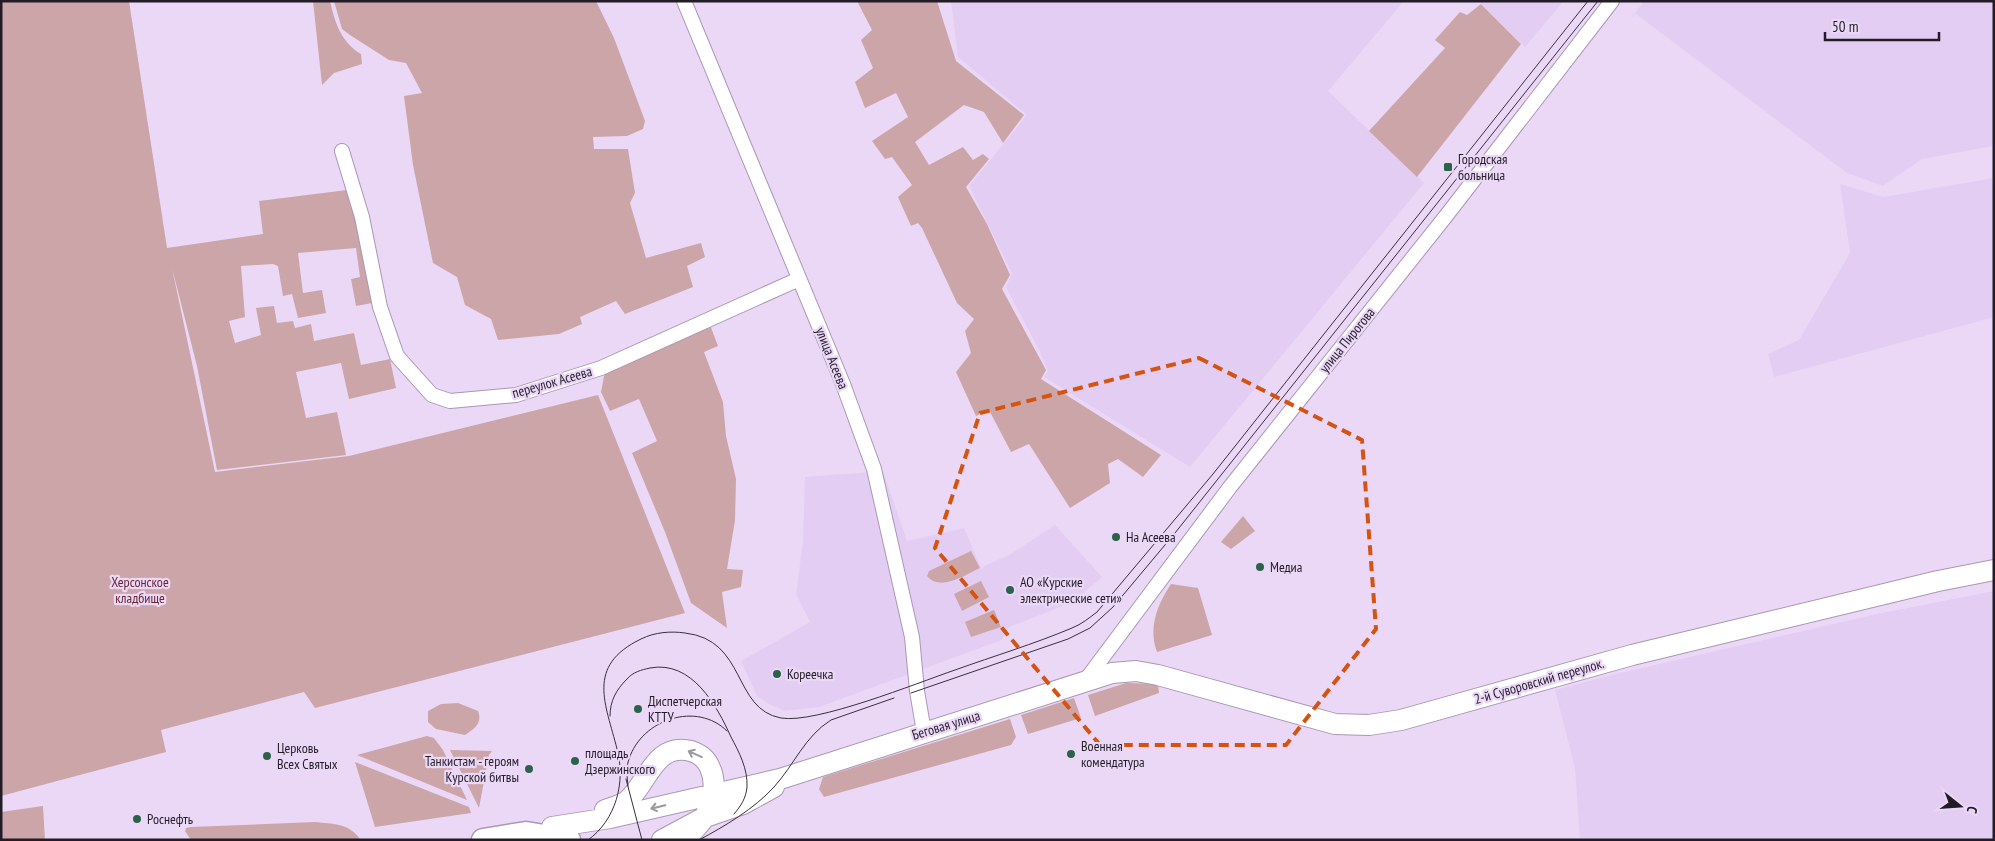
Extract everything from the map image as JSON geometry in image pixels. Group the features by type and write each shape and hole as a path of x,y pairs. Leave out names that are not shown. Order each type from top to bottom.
{"main road":[{"path":"484,840 526,833 561,834"}],"street":[{"name":"улица Асеева","path":"684,1 843,384 874,468 912,637 917,690 924,732"},
{"name":"улица Пирогова","path":"1085,681 1230,487 1446,216 1612,1"},
{"name":"переулок Асеева","path":"342,151 362,217 380,307 397,356 432,395 450,402 516,395 601,368 799,279"},
{"name":"2-й Суворовский переулок.","path":"1085,681 1112,673 1136,672 1158,675 1335,724 1368,725 1401,720 1641,653 1938,581 1994,570"},
{"name":"Беговая улица","path":"808,771 1085,681"},
{"path":"561,834 626,802 658,761 676,750 696,753 708,764 713,775 712,794 705,817 686,840"},
{"path":"561,834 610,818 808,771"},
{"path":"662,840 705,817 743,804 808,771"}],"highlighted area":[{"path":"1199,358 1362,440 1376,629 1286,745 1100,745 935,548 980,413"}],"shaded area":[{"path":"951,1 1404,1 1328,91 1424,183 1190,467 1044,377 1048,371 1040,352 1006,287 1012,273 969,186 1027,115 958,57"},
{"path":"1479,1 1561,1 1562,3 1525,47"},
{"path":"1644,1 1994,1 1994,146 1922,159 1883,186 1847,173 1636,14 1632,17"},
{"path":"1994,178 1994,317 1774,377 1768,354 1799,340 1850,253 1840,184 1883,197"},
{"path":"883,471 907,541 964,528 982,570 984,566 1009,555 1055,525 1102,577 1073,602 1007,628 1002,640 819,707 785,711 769,704 757,696 741,661 810,622 796,594 803,541 805,477"},
{"path":"1994,591 1994,840 1580,840 1575,768 1555,690 1620,673 1877,614"}],"green space":[{"name":"Херсонское кладбище","path":"1,1 129,1 167,248 263,234 259,201 347,190 359,232 372,303 356,306 351,279 360,277 356,248 298,253 303,293 322,290 326,313 298,318 292,294 283,296 278,266 273,264 241,266 245,317 229,321 235,343 261,335 256,308 274,306 277,323 293,321 295,328 311,324 314,341 354,333 361,365 390,359 396,388 349,399 341,363 296,372 306,418 337,412 346,455 217,470 197,366 172,268 215,472 349,456 598,395 685,613 315,708 304,692 161,730 166,752 1,796"},
{"path":"313,1 330,1 334,17 344,38 348,44 361,54 362,64 334,73 322,85"},
{"path":"334,1 596,1 614,38 645,121 643,129 627,136 593,137 594,149 628,149 635,193 630,203 646,258 701,243 705,257 687,266 693,287 625,314 616,301 580,317 582,324 559,334 498,340 491,319 465,305 457,277 433,263 413,165 404,96 422,93 406,63 389,60 342,29"},
{"path":"857,1 937,1 956,61 1024,115 1003,143 984,112 964,105 915,142 929,165 963,147 973,160 983,154 989,159 966,187 987,224 1010,275 1002,289 1046,370 1041,379 1161,455 1143,477 1118,459 1108,464 1110,483 1070,508 1029,444 1011,452 989,410 976,416 956,372 971,353 965,331 974,319 957,303 922,228 918,223 911,226 898,197 912,185 892,157 885,159 872,141 908,117 896,93 865,108 855,82 873,68 861,40 872,30"},
{"path":"1481,4 1521,44 1417,177 1369,131 1445,48 1435,40 1460,12 1467,15"},
{"path":"710,325 718,346 704,352 723,402 726,436 736,479 735,520 727,569 743,570 741,587 722,592 727,628 691,603 665,532 632,453 657,441 639,399 610,411 601,392 605,371"},
{"path":"1243,516 1255,531 1231,549 1221,542"},
{"path":"971,551 980,568 953,581 932,581 927,576 929,571"},
{"path":"981,581 989,597 962,611 954,594"},
{"path":"1171,584 1198,588 1212,635 1157,652 1153,634 1155,617"},
{"path":"994,610 1001,627 971,637 965,622"},
{"path":"1126,683 1158,684 1159,693 1095,716 1088,695"},
{"path":"1074,698 1081,718 1028,734 1021,715"},
{"path":"458,703 478,711 479,715 477,725 465,735 436,729 428,722 428,711 441,704"},
{"path":"1010,719 1016,737 1011,745 824,797 819,789 823,777"},
{"path":"427,736 434,738 443,750 467,800 357,755"},
{"path":"450,750 492,751 489,755 479,808"},
{"path":"355,762 469,807 471,813 375,827"},
{"path":"43,806 45,840 1,840 1,812"},
{"path":"315,822 345,827 360,839 191,840 185,831 186,828 191,827"}],"tram line":[{"path":"588,840 606,822 612,811 619,787 620,774 617,749 605,702 604,687 606,674 612,661 623,650 641,639 657,633 674,632 705,638 719,648 730,661 745,689 754,702 765,712 781,718 797,718 818,715 867,701 1029,645 1076,626 1097,612 1213,474 1588,1"},
{"path":"911,693 1068,639 1090,628 1113,607 1175,533 1598,1"},
{"path":"610,716 612,701 617,692 623,683 637,672 650,668 665,667 678,671 690,678 701,688 718,712 744,767 747,787 743,802 734,814"},
{"path":"699,840 758,803 774,787 814,734 831,720 894,698"},
{"path":"628,786 627,765 629,759 636,745 658,725 686,716 701,717 715,722 727,731"},
{"path":"626,779 642,840"}],"place":[{"name":"Городская больница","path":"1448,167"},
{"name":"На Асеева","path":"1116,537"},
{"name":"Медиа","path":"1260,567"},
{"name":"АО «Курские электрические сети»","path":"1010,590"},
{"name":"Кореечка","path":"777,674"},
{"name":"Диспетчерская КТТУ","path":"638,709"},
{"name":"Военная комендатура","path":"1071,754"},
{"name":"Церковь Всех Святых","path":"267,756"},
{"name":"площадь Дзержинского","path":"575,761"},
{"name":"Танкистам - героям Курской битвы","path":"529,769"},
{"name":"Роснефть","path":"137,819"}]}
